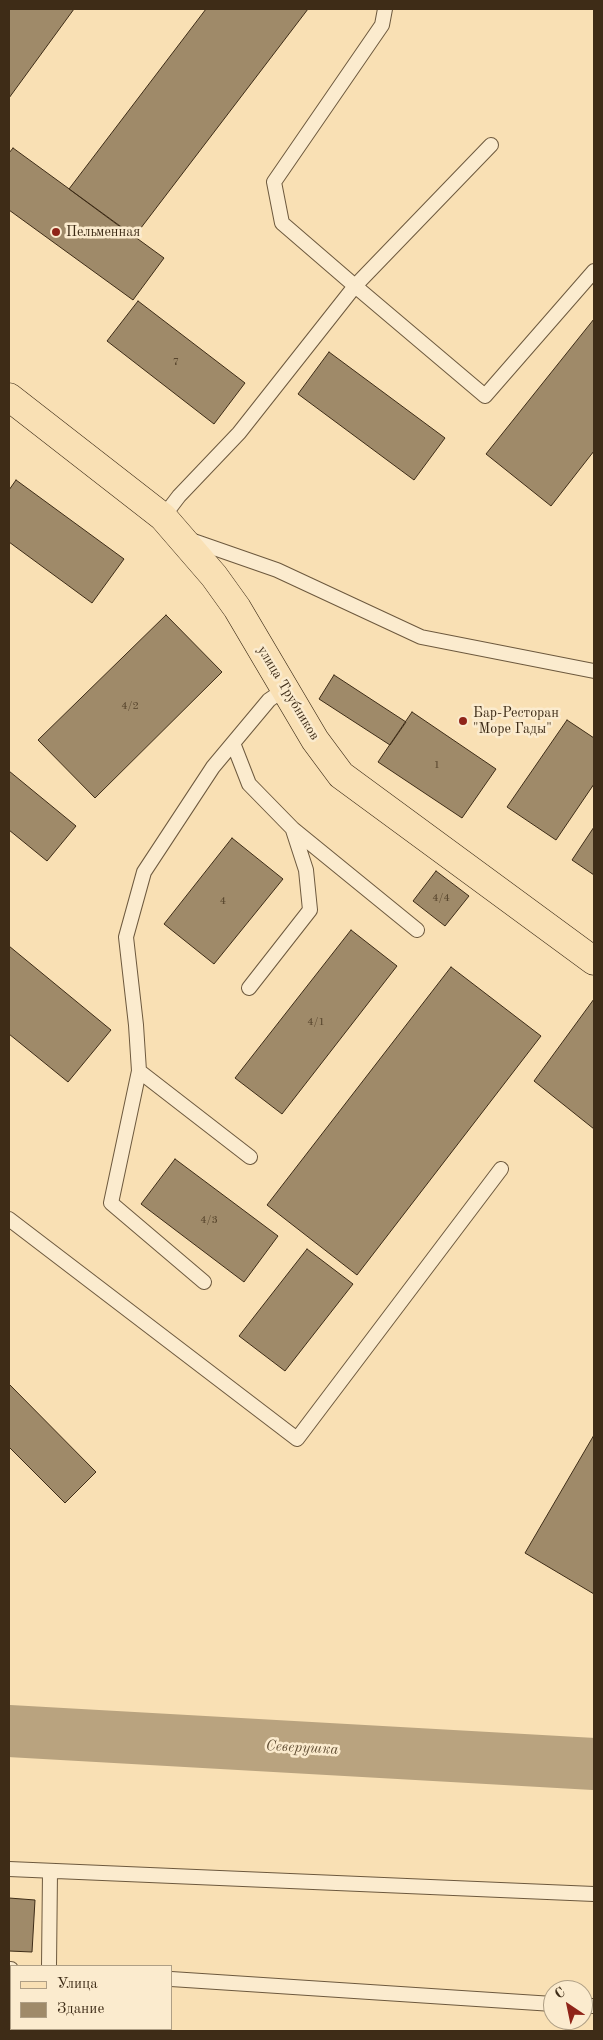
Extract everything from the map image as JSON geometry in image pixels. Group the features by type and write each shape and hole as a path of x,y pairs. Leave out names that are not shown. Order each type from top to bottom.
{"main road":[{"name":"улица Трубников","path":"9,397 171,526 214,576 237,608 315,740 341,775 594,961"}],"lane":[{"path":"385,9 382,25 274,182 282,223 485,396 594,271"},
{"path":"491,145 355,286 240,433 179,496 171,526 277,570 421,637 594,670"},
{"path":"204,1282 111,1203 139,1071 126,936 144,872 213,767 269,700 285,689"},
{"path":"233,743 249,784 293,829 416,930"},
{"path":"249,988 310,910 306,870 293,829"},
{"path":"139,1071 250,1157"},
{"path":"9,1219 297,1439 501,1169"},
{"path":"9,1869 594,1894"},
{"path":"49,1965 50,1872"},
{"path":"172,1979 543,2003"}],"building":[{"path":"9,9 74,9 9,98"},
{"path":"206,9 308,9 134,237 69,189"},
{"path":"13,148 164,258 133,300 9,210 9,153"},
{"path":"138,301 245,383 214,424 107,341"},
{"path":"594,319 594,451 551,506 486,454"},
{"path":"329,352 445,438 414,480 298,394"},
{"path":"16,480 124,559 92,603 9,542 9,490"},
{"path":"166,615 222,672 95,798 38,740"},
{"path":"334,675 406,722 390,745 319,699"},
{"path":"412,712 496,769 462,818 378,762"},
{"path":"567,720 594,738 594,784 556,840 507,807"},
{"path":"9,771 76,826 47,861 9,830"},
{"path":"594,827 594,875 572,860"},
{"path":"232,838 283,879 214,964 164,924"},
{"path":"436,871 469,896 445,926 413,901"},
{"path":"351,930 397,966 282,1114 235,1078"},
{"path":"9,946 111,1030 68,1082 9,1034"},
{"path":"451,967 541,1036 357,1275 267,1205"},
{"path":"594,999 594,1129 534,1081"},
{"path":"175,1159 278,1236 244,1282 141,1204"},
{"path":"307,1249 353,1284 285,1371 239,1336"},
{"path":"9,1384 96,1472 65,1503 9,1447"},
{"path":"594,1435 594,1594 525,1553"},
{"path":"9,1898 35,1900 32,1952 9,1951"}],"waterway":[{"name":"Северушка","path":"9,1731 594,1764"}],"place":[{"name":"Пельменная","path":"56,232"},
{"name":"Бар-Ресторан \"Море Гады\"","path":"463,721"}]}
